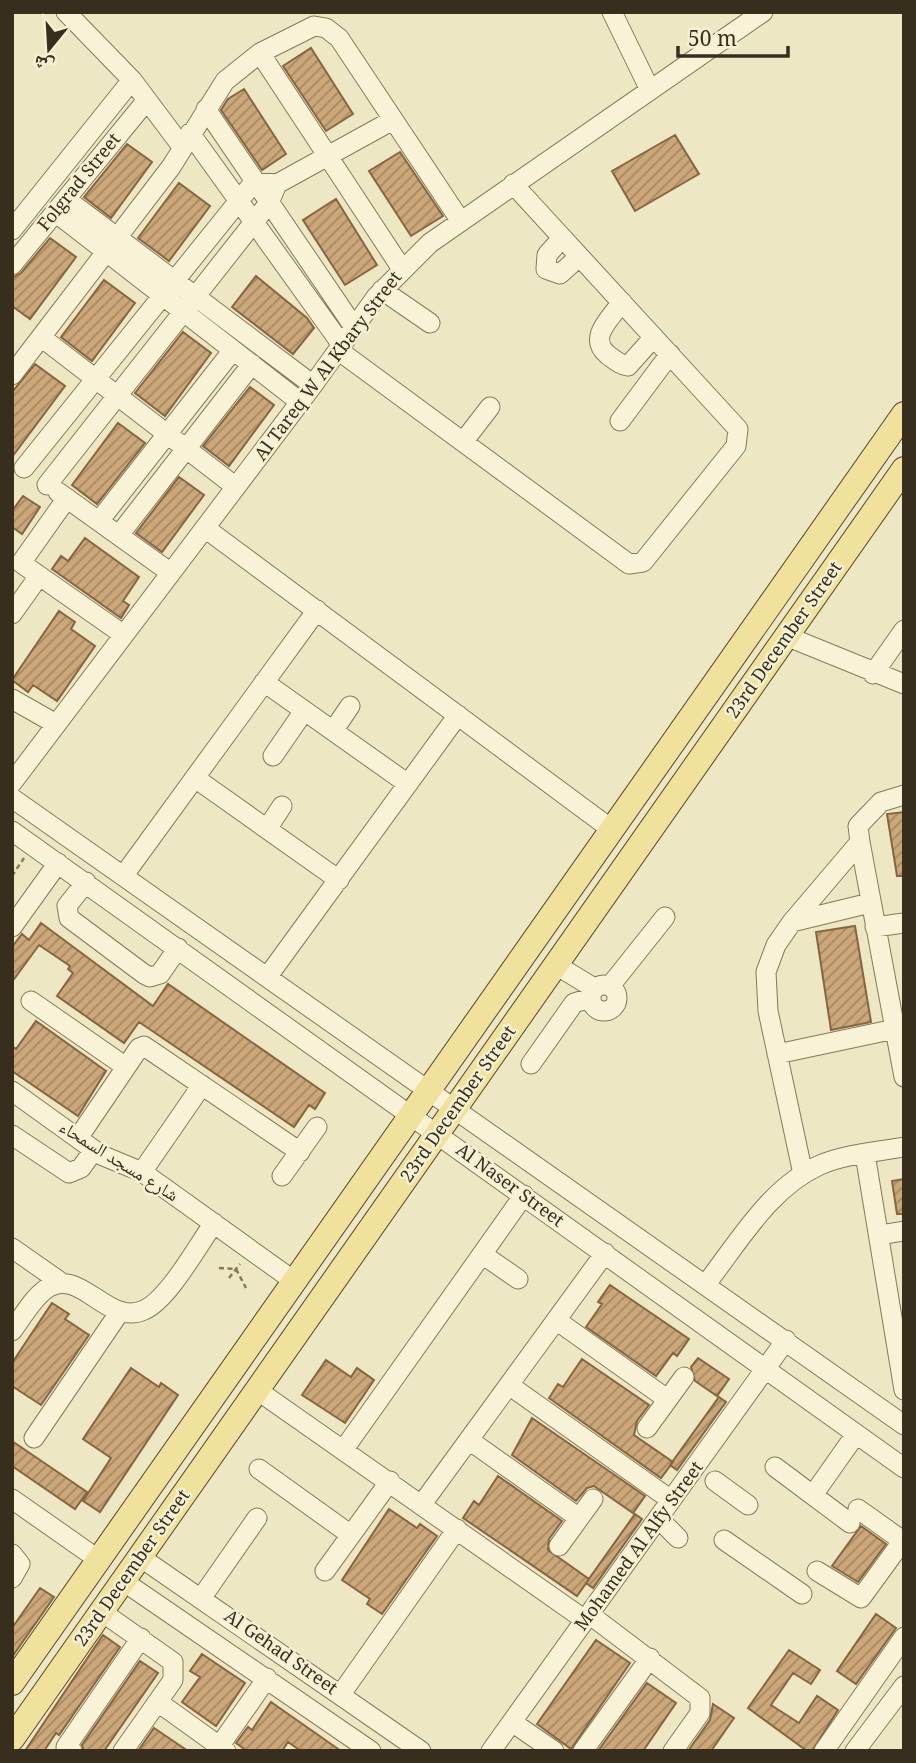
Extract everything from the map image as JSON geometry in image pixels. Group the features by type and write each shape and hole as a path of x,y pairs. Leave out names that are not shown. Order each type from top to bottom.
{"main road":[{"name":"23rd December Street","path":"12,1683 904,414"},
{"name":"23rd December Street","path":"12,1739 904,469"},
{"path":"833,514 858,534"},
{"path":"179,1445 206,1462"}],"street":[{"path":"66,12 187,140 237,199 340,347 463,442 629,564 639,564 739,440 734,424 513,184"},
{"path":"612,12 650,90"},
{"name":"Al Tareq W Al Kbary Street","path":"12,783 382,290 402,268 460,220 763,12"},
{"path":"12,375 112,244 187,140 225,81 260,53 314,26 326,28 339,38 460,220"},
{"path":"260,53 402,268"},
{"name":"Folgrad Street","path":"12,230 132,80"},
{"name":"Folgrad Street","path":"12,265 147,100"},
{"path":"206,109 354,327"},
{"path":"171,573 18,464 95,378 237,199 254,182 277,184 393,120"},
{"path":"47,485 269,203 277,184"},
{"path":"61,205 189,303 313,385"},
{"path":"562,238 547,254 546,270 560,274 579,257"},
{"path":"382,290 430,323"},
{"path":"622,302 598,337 600,349 620,364 628,366 654,337"},
{"path":"189,303 233,350 300,402"},
{"path":"41,337 236,486"},
{"path":"99,521 233,350"},
{"path":"620,421 670,354"},
{"path":"119,535 252,364"},
{"path":"463,442 490,407"},
{"path":"67,498 21,560 39,576 124,635"},
{"path":"205,528 611,830"},
{"path":"14,608 39,576"},
{"path":"124,875 317,610"},
{"path":"873,674 904,630"},
{"path":"786,636 873,674 904,684"},
{"path":"264,682 408,785"},
{"path":"12,699 56,724"},
{"path":"333,731 350,706"},
{"path":"273,756 304,711"},
{"path":"268,976 458,715"},
{"path":"195,778 339,880"},
{"path":"904,795 870,809 858,826 870,902 902,1053 904,1077"},
{"name":"Al Naser Street","path":"12,797 904,1425"},
{"path":"267,829 282,806"},
{"name":"Al Naser Street","path":"12,831 904,1468"},
{"path":"803,1174 765,984 773,952 792,922 860,842"},
{"path":"12,927 58,863"},
{"path":"86,882 67,906 69,918 144,974 150,977 160,974 178,948"},
{"path":"792,922 870,902"},
{"path":"531,1064 574,1003 598,991 665,917"},
{"path":"875,927 904,923"},
{"path":"556,965 598,991"},
{"path":"31,1001 126,1067"},
{"path":"777,1054 895,1028"},
{"path":"12,1135 69,1173 81,1168 86,1144 126,1067 139,1048 144,1046 300,1152"},
{"path":"142,1172 202,1086"},
{"name":"شارع مسجد السمحاء","path":"12,1091 86,1144 142,1172 294,1281"},
{"path":"282,1177 317,1127"},
{"path":"706,1284 772,1200 803,1174 821,1165 904,1147"},
{"path":"865,1154 904,1390"},
{"path":"344,1449 524,1195"},
{"path":"12,1248 62,1283 82,1289 119,1313 142,1311 152,1306 214,1223"},
{"path":"880,1235 904,1231"},
{"path":"422,1504 605,1253"},
{"path":"482,1254 518,1279"},
{"path":"12,1331 38,1296 52,1286 62,1283"},
{"path":"34,1438 119,1313"},
{"path":"556,1320 667,1399"},
{"name":"Mohamed Al Alfy Street","path":"491,1751 786,1340"},
{"path":"795,1388 814,1361"},
{"path":"647,1428 684,1377"},
{"path":"509,1385 671,1500"},
{"path":"257,1390 457,1529 650,1658 695,1693 702,1705 700,1713 673,1751"},
{"path":"813,1495 856,1434"},
{"path":"469,1440 579,1518"},
{"path":"775,1467 813,1495 903,1540 861,1598 817,1571"},
{"path":"259,1469 351,1535"},
{"path":"325,1571 390,1481"},
{"path":"715,1481 748,1505"},
{"path":"12,1499 99,1560"},
{"path":"559,1546 593,1499"},
{"path":"202,1597 257,1518"},
{"path":"658,1518 678,1538"},
{"path":"341,1693 457,1529"},
{"path":"724,1540 802,1594"},
{"path":"12,1554 20,1564 12,1578"},
{"name":"Al Gehad Street","path":"140,1557 202,1597 421,1751"},
{"name":"Al Gehad Street","path":"123,1581 371,1751"},
{"path":"102,1612 173,1662 176,1668 173,1680 123,1751"},
{"path":"824,1751 904,1637"},
{"path":"69,1749 141,1638"},
{"path":"583,1751 650,1658"},
{"path":"877,1676 904,1659"},
{"path":"158,1702 220,1749 267,1678"},
{"path":"855,1751 904,1686"},
{"path":"512,1722 554,1751"}],"path":[{"path":"219,1268 236,1269 246,1288"}],"building":[{"path":"311,48 353,114 326,131 283,66"},
{"path":"244,89 286,154 262,170 221,110 228,99"},
{"path":"675,135 699,174 635,211 612,171"},
{"path":"127,144 152,162 111,218 84,197"},
{"path":"400,152 443,216 411,236 369,171"},
{"path":"179,183 210,206 169,261 138,238"},
{"path":"336,199 377,265 345,285 303,220"},
{"path":"50,238 76,257 30,319 12,306 12,278 21,273"},
{"path":"256,276 307,318 314,328 293,354 232,307"},
{"path":"104,280 135,303 92,361 61,337"},
{"path":"183,332 211,353 165,416 135,393"},
{"path":"35,364 65,386 12,457 12,392"},
{"path":"250,387 274,405 229,466 203,446"},
{"path":"118,423 145,443 97,504 72,485"},
{"path":"179,477 204,495 162,552 136,533"},
{"path":"23,496 40,507 22,534 12,527 12,511"},
{"path":"85,538 139,577 123,601 129,605 121,618 52,569 61,556 68,561"},
{"path":"59,611 75,622 71,629 95,646 57,701 33,685 28,692 12,680"},
{"path":"904,812 904,876 897,876 887,814"},
{"path":"41,923 153,1006 168,984 325,1093 315,1109 309,1105 294,1127 139,1022 124,1043 57,996 73,973 68,969 70,966 39,945 12,982 12,947 22,934 29,940"},
{"path":"855,926 871,1022 831,1030 816,932"},
{"path":"36,1021 106,1071 78,1116 12,1071 12,1046 16,1049"},
{"path":"904,1179 904,1214 897,1214 892,1181"},
{"path":"610,1285 689,1339 677,1356 673,1353 656,1376 586,1327 602,1304 598,1302"},
{"path":"52,1303 69,1314 65,1319 89,1335 41,1405 12,1386 12,1363"},
{"path":"698,1358 729,1379 717,1396 695,1381 691,1367"},
{"path":"582,1359 649,1405 637,1421 634,1435 673,1462 661,1478 549,1398 558,1384 563,1387"},
{"path":"326,1360 351,1377 357,1368 374,1380 345,1423 302,1395"},
{"path":"131,1368 159,1387 161,1383 178,1395 100,1512 83,1501 111,1458 83,1439"},
{"path":"719,1397 726,1402 677,1470 670,1465"},
{"path":"532,1418 645,1496 633,1513 594,1486 587,1488 576,1501 512,1455"},
{"path":"12,1441 87,1492 75,1509 12,1466"},
{"path":"498,1476 562,1521 549,1539 548,1550 589,1579 577,1596 463,1518 474,1501 479,1505"},
{"path":"389,1509 417,1528 420,1524 437,1536 382,1614 367,1604 370,1599 342,1580"},
{"path":"635,1514 642,1519 593,1588 586,1583"},
{"path":"861,1526 886,1544 858,1582 832,1566"},
{"path":"40,1588 54,1597 12,1657 12,1628"},
{"path":"876,1614 896,1628 856,1684 837,1671"},
{"path":"103,1635 120,1647 59,1735 56,1733 44,1751 25,1751"},
{"path":"596,1640 630,1663 571,1749 537,1724"},
{"path":"789,1650 820,1670 811,1684 793,1673 771,1705 799,1723 817,1696 838,1710 812,1751 807,1751 748,1708"},
{"path":"202,1654 245,1683 216,1726 182,1702 200,1677 190,1671"},
{"path":"140,1661 158,1673 104,1751 84,1751 82,1745"},
{"path":"647,1683 676,1703 643,1751 598,1751"},
{"path":"271,1702 341,1751 301,1751 288,1742 282,1751 247,1751 236,1743 248,1727 252,1730"},
{"path":"713,1704 734,1718 711,1751 688,1751 710,1720"},
{"path":"154,1728 188,1751 138,1751"}]}
